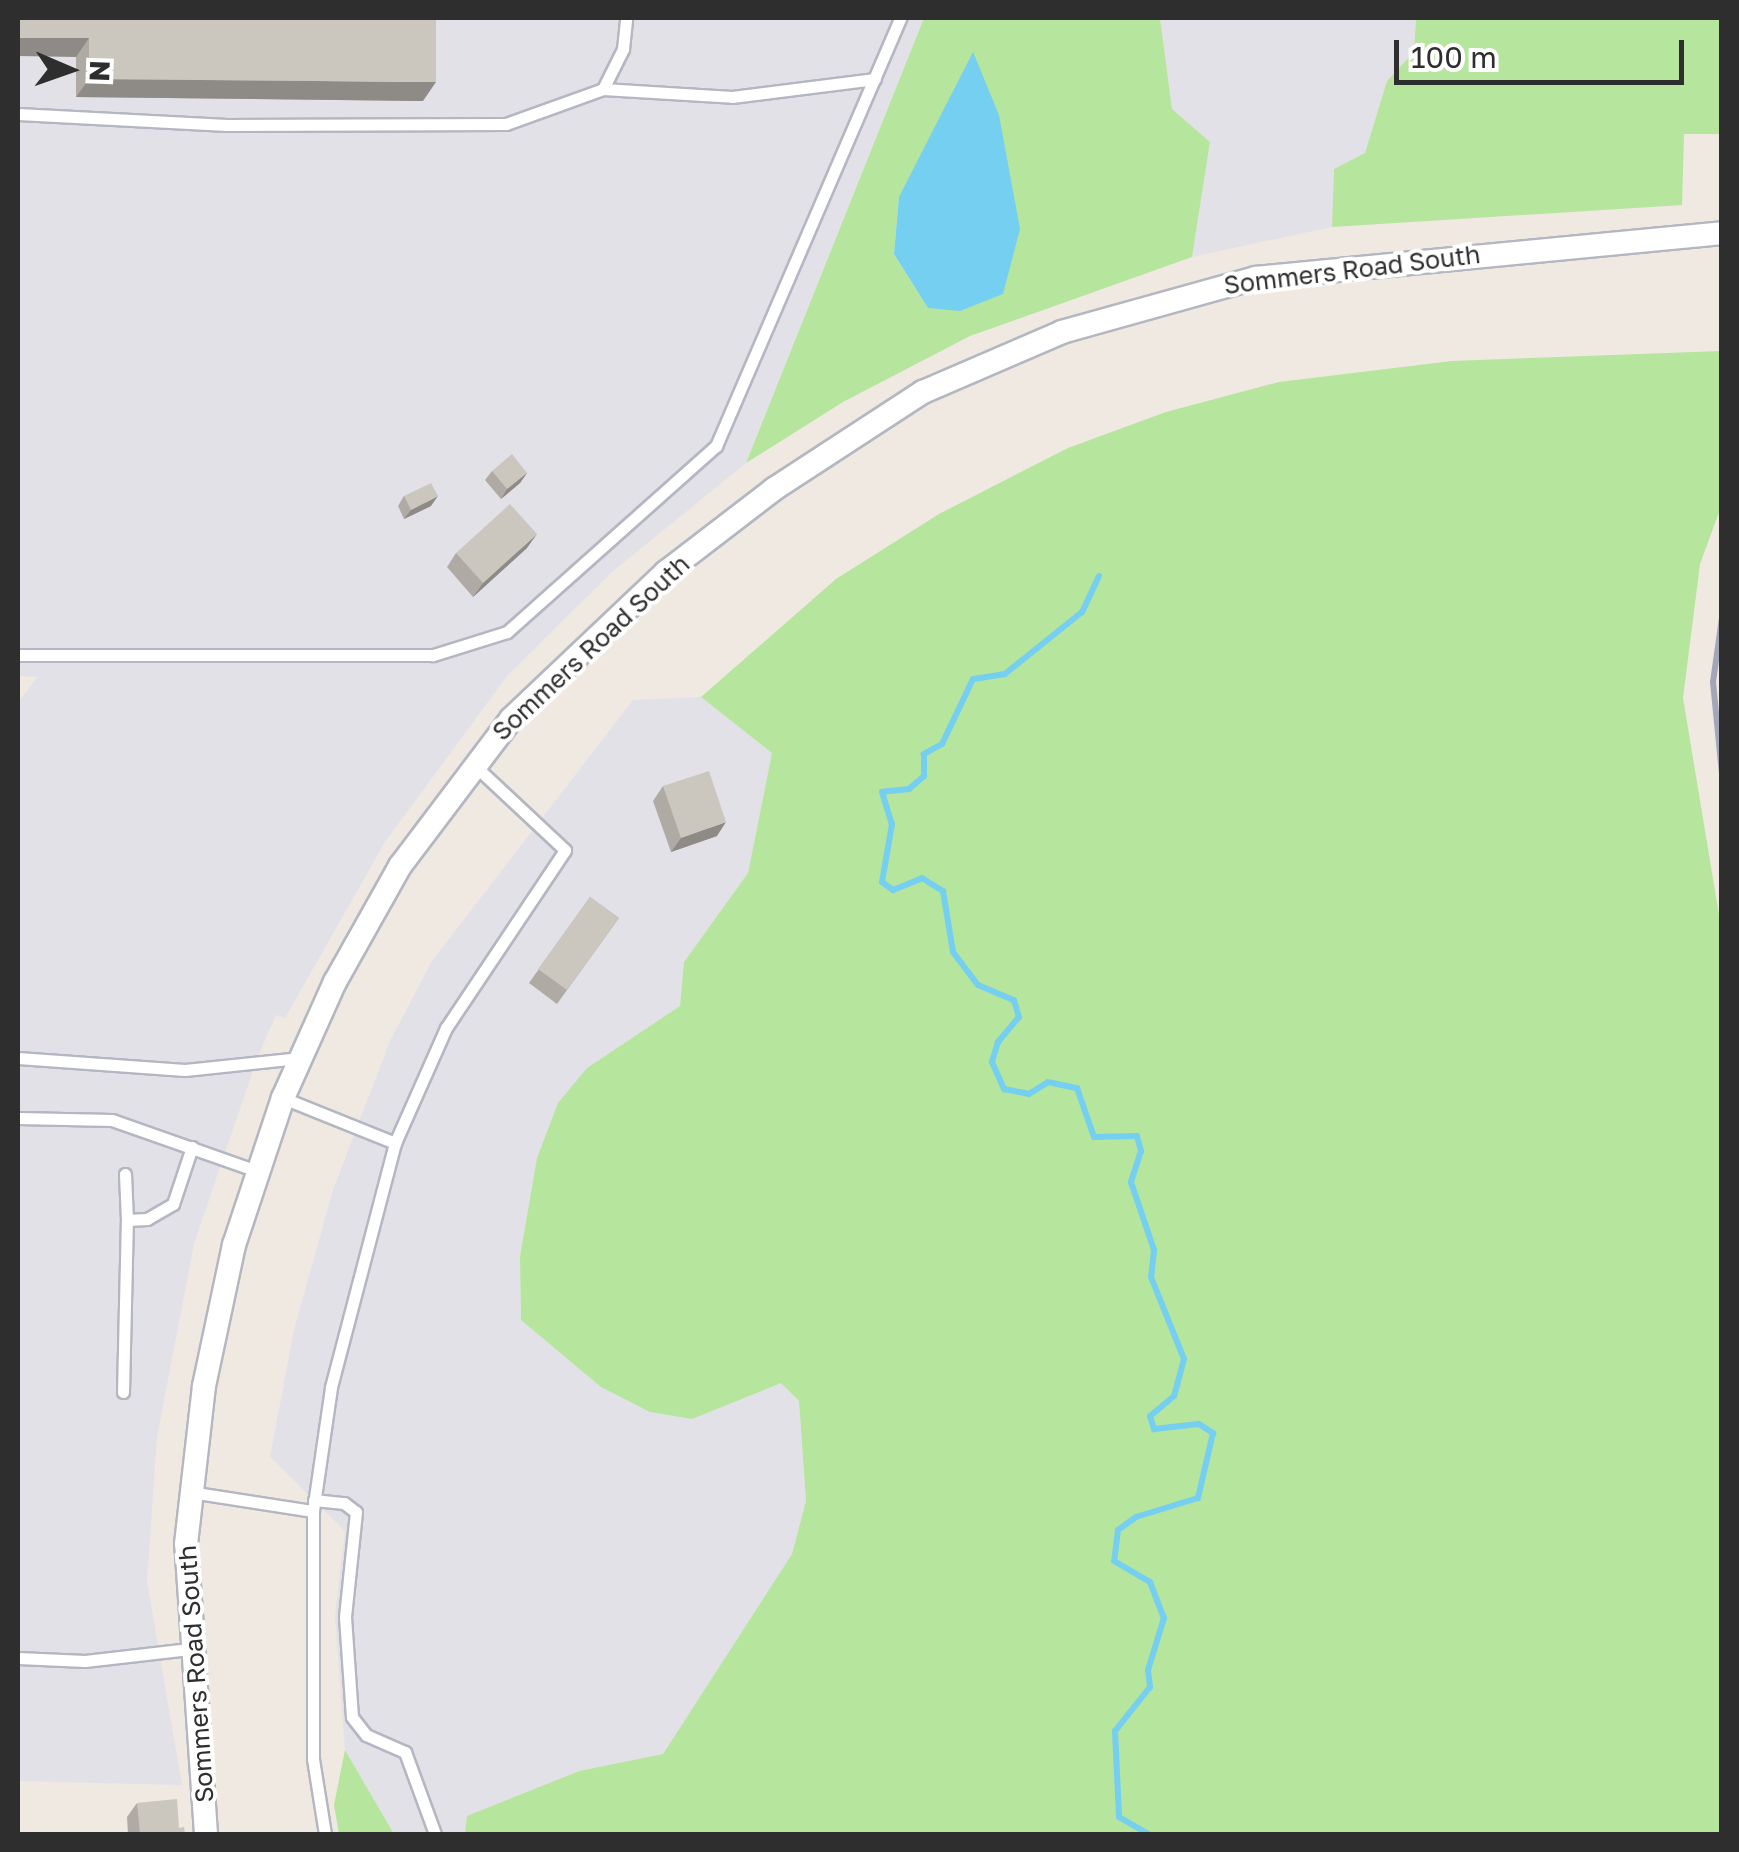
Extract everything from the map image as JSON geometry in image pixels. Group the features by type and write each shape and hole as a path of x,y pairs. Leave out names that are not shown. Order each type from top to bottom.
{"street":[{"name":"Sommers Road South","path":"206,1834 190,1649 190,1492 221,1302 258,1171 300,1058 375,908 474,764 511,719 666,572 840,445 980,364 1062,332 1256,278 1722,233"}],"lane":[{"path":"603,89 623,48 626,18"},
{"path":"18,655 433,654 507,632 716,446 900,18"},
{"path":"18,114 227,125 506,124 603,89 732,97 875,79"},
{"path":"325,1834 313,1760 314,1505 330,1386 394,1143 446,1028 565,850 474,764"},
{"path":"18,1058 185,1070 300,1058"},
{"path":"283,1098 394,1143"},
{"path":"18,1118 112,1120 258,1171"},
{"path":"127,1220 148,1220 172,1204 192,1146"},
{"path":"124,1392 125,1174"},
{"path":"190,1492 314,1505 344,1503 356,1512 345,1617 352,1717 366,1736 405,1752 436,1834"},
{"path":"18,1658 85,1661 190,1649"}],"shaded area":[{"path":"18,18 924,18 746,463 612,572 507,676 385,842 285,1018 276,1015 257,1059 194,1244 157,1437 147,1581 182,1785 18,1781 18,703 37,677 18,676"},
{"path":"1160,18 1416,18 1414,52 1387,81 1365,153 1334,169 1332,227 1192,257 1210,142 1172,109"},
{"path":"701,697 772,753 748,873 684,962 680,1006 587,1068 537,1158 520,1256 521,1320 692,1419 781,1382 799,1401 806,1501 792,1554 663,1754 578,1771 468,1816 465,1834 394,1834 345,1750 335,1616 345,1531 270,1457 294,1330 333,1190 390,1041 432,961 633,700"}],"green space":[{"path":"924,18 1160,18 1172,109 1210,142 1192,257 970,336 843,402 746,463","holes":["899,197 928,308 894,254"]},
{"path":"1416,18 1721,18 1721,134 1684,134 1682,205 1332,227 1334,169 1365,153 1387,81 1414,52"},
{"path":"1721,351 1721,507 1700,564 1683,698 1722,933 1721,1834 465,1834 467,1816 579,1771 663,1754 792,1554 806,1501 799,1401 781,1383 692,1419 650,1412 601,1387 521,1320 520,1256 537,1158 558,1103 587,1068 680,1006 684,962 748,873 772,753 701,697 836,579 939,514 1068,448 1166,412 1279,382 1452,361"},
{"path":"345,1750 394,1834 339,1834 334,1805"}],"water":[{"path":"973,52 999,115 1020,229 1003,294 960,311 928,308 894,254 899,197"}],"building":[{"path":"18,18 436,18 436,82 89,79 89,38 18,38"},
{"path":"512,454 527,473 507,489 492,471"},
{"path":"431,483 438,496 411,510 404,496"},
{"path":"510,504 537,534 483,583 456,553"},
{"path":"709,771 726,822 681,838 663,786"},
{"path":"590,897 619,918 567,990 538,969"},
{"path":"177,1799 179,1828 184,1827 185,1834 140,1834 137,1803"}],"waterway":[{"path":"1099,576 1082,612 1005,674 973,679 942,744 924,754 924,776 909,789 882,792 892,824 882,882 893,890 922,878 943,891 953,952 978,985 1014,1000 1019,1017 998,1042 992,1062 1004,1089 1029,1094 1048,1082 1077,1088 1094,1137 1137,1136 1141,1151 1131,1182 1154,1250 1151,1277 1184,1359 1174,1396 1150,1416 1154,1429 1199,1424 1213,1433 1198,1498 1136,1517 1118,1530 1114,1561 1150,1582 1164,1618 1148,1670 1150,1687 1115,1731 1119,1817 1148,1834"}],"railway":[{"path":"1722,618 1713,682 1722,774"}]}
